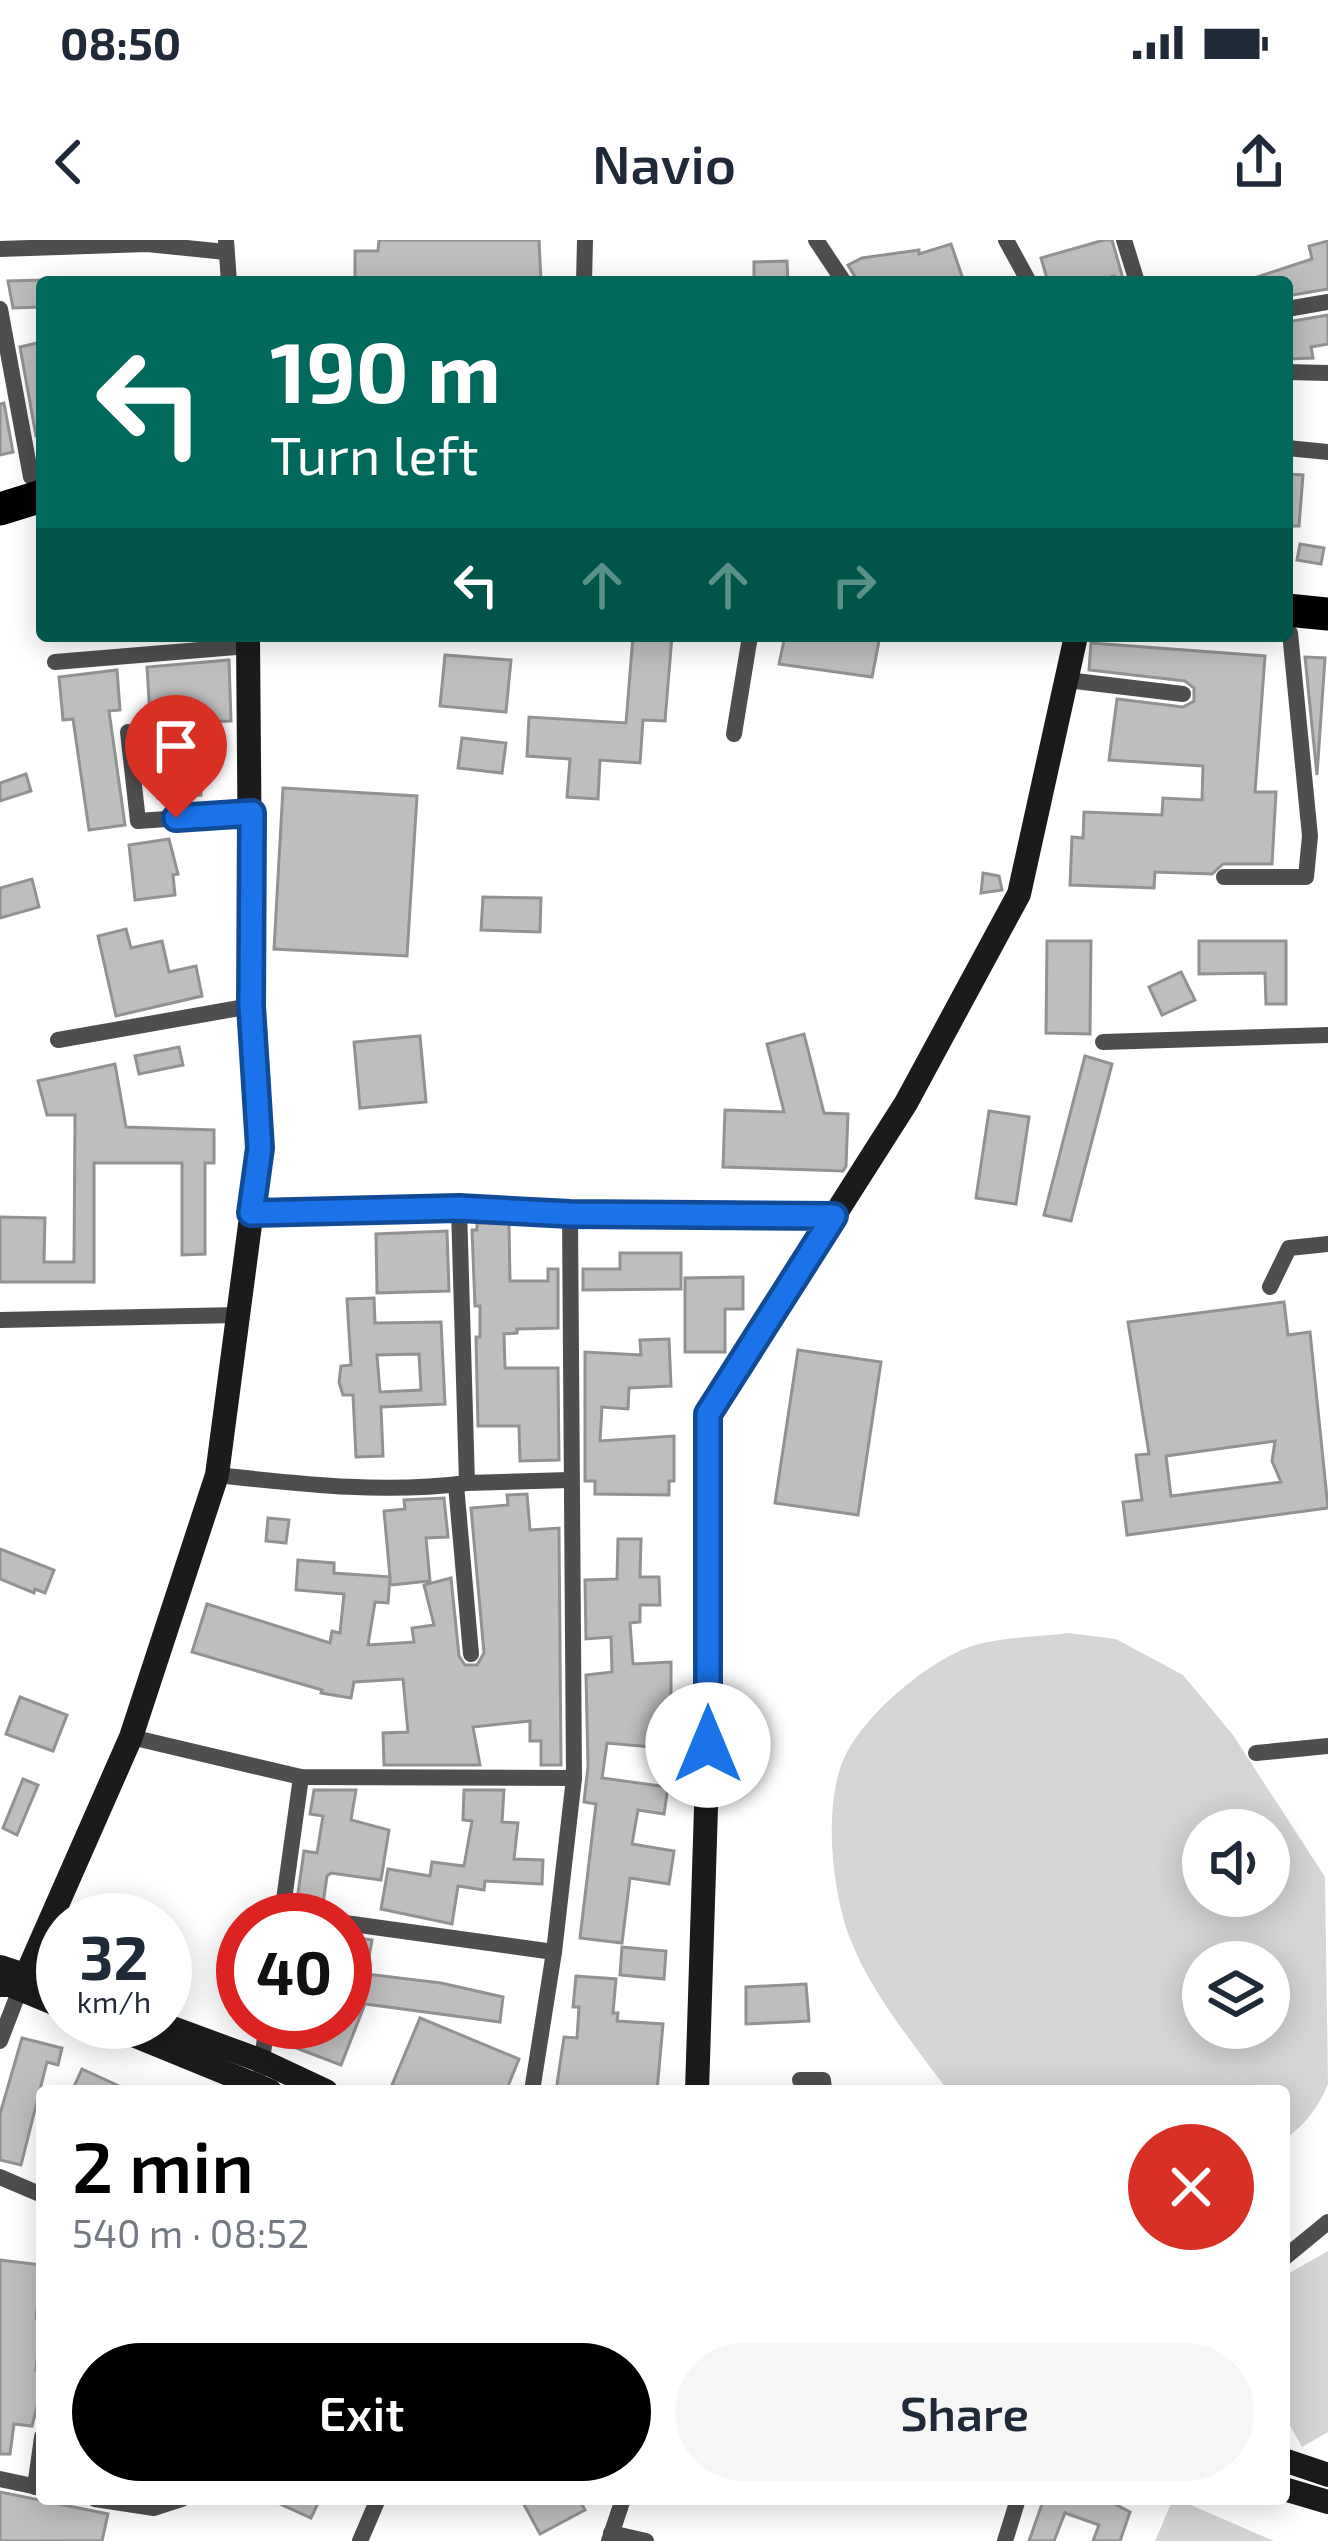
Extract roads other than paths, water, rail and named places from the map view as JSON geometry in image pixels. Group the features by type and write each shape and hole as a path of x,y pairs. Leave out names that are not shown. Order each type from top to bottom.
{"highway":[{"path":"0,509 29,483"},
{"path":"1293,624 1328,614"},
{"path":"1293,627 1328,636"}],"street":[{"path":"584,276 585,240"},
{"path":"816,240 840,276"},
{"path":"1006,240 1026,276"},
{"path":"1124,240 1135,276"},
{"path":"0,249 226,246 228,276"},
{"path":"1293,308 1328,302"},
{"path":"0,309 29,483"},
{"path":"1293,372 1328,373"},
{"path":"1293,449 1328,452"},
{"path":"55,662 239,642"},
{"path":"0,2042 15,1983 131,1737 218,1475 260,1148 251,1006 248,642"},
{"path":"734,734 749,642"},
{"path":"697,2085 708,1745 708,1414 906,1103 1019,894 1075,642"},
{"path":"1224,877 1306,878 1310,836 1290,642"},
{"path":"1067,680 1183,694"},
{"path":"128,732 138,821 252,813"},
{"path":"58,1040 251,1006"},
{"path":"1103,1042 1328,1035"},
{"path":"251,1213 459,1208 570,1214 834,1216"},
{"path":"459,1208 462,1484 471,1654"},
{"path":"533,2085 574,1778 570,1214"},
{"path":"1270,1287 1289,1248 1328,1244"},
{"path":"0,1320 238,1315"},
{"path":"218,1475 347,1489 570,1480"},
{"path":"131,1737 301,1777 574,1778"},
{"path":"1256,1754 1328,1746"},
{"path":"284,1893 301,1777"},
{"path":"372,1927 554,1952"},
{"path":"0,1967 15,1983"},
{"path":"192,2041 263,2079"},
{"path":"178,2049 294,2085"},
{"path":"263,2079 265,2049"},
{"path":"800,2080 824,2080 824,2085"},
{"path":"0,2177 36,2192"},
{"path":"1290,2253 1328,2222"},
{"path":"1290,2462 1328,2475"},
{"path":"0,2480 36,2488"},
{"path":"1290,2491 1328,2502"},
{"path":"360,2541 375,2505"},
{"path":"621,2505 610,2537 646,2541"},
{"path":"1005,2541 1016,2505"}]}
